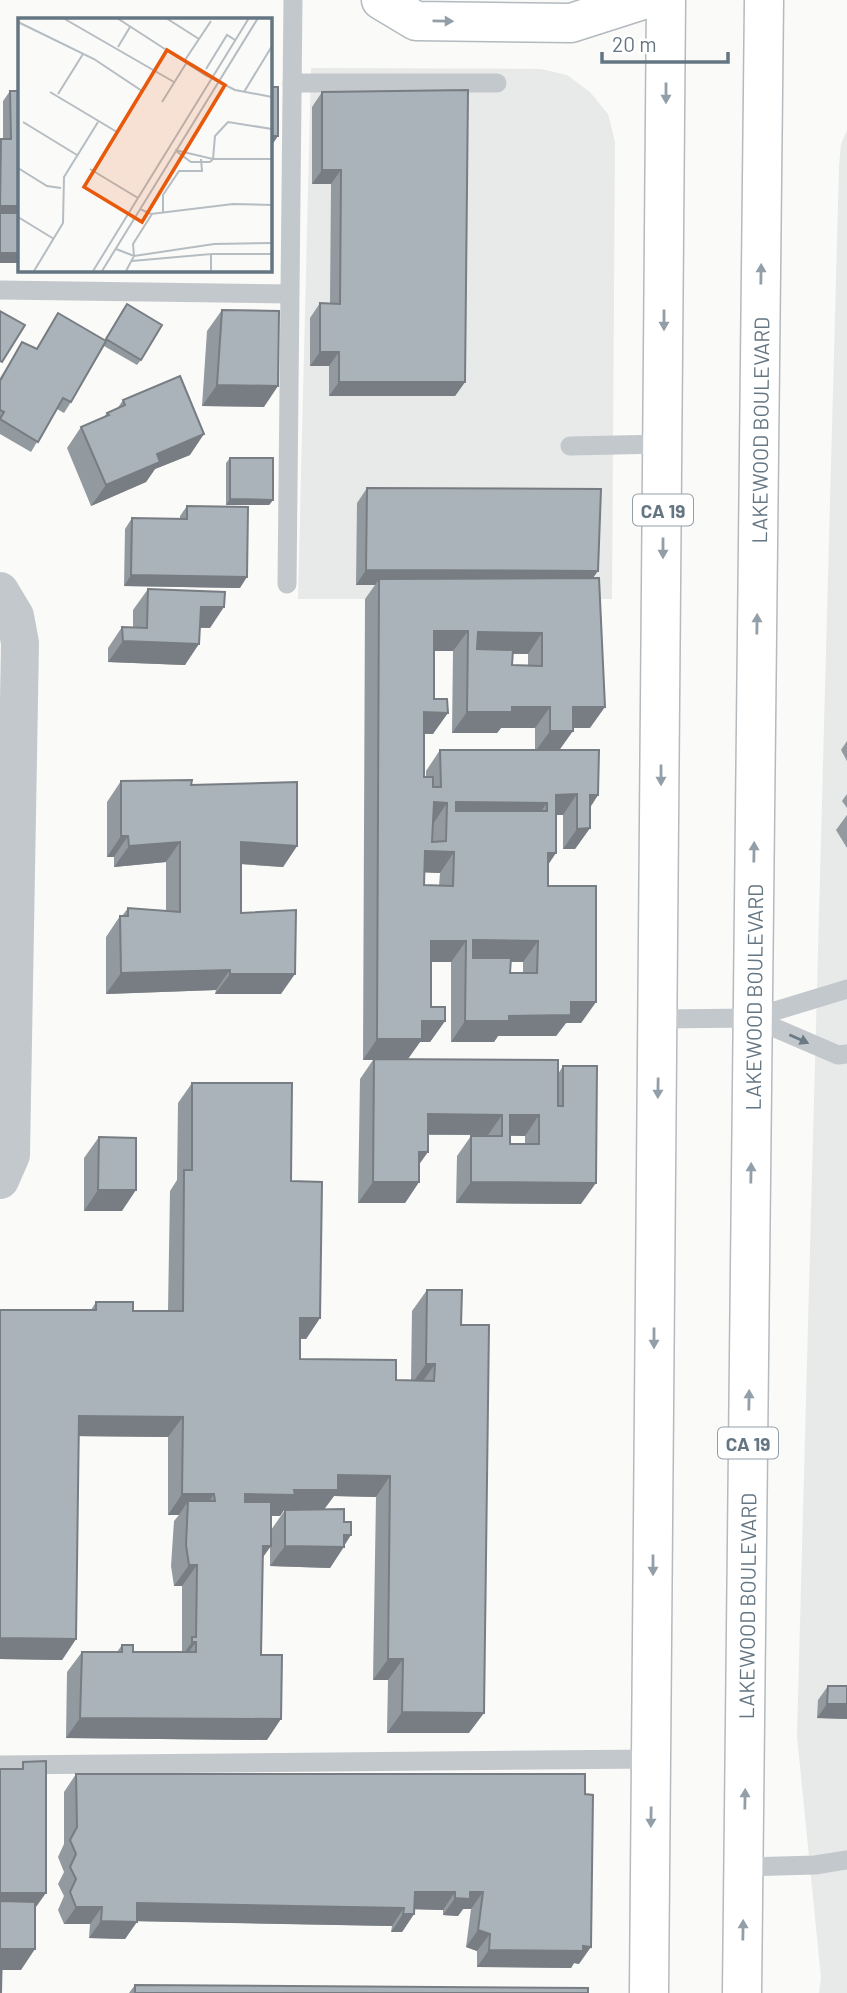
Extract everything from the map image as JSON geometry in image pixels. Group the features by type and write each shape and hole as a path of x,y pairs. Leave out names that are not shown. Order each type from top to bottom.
{"main road":[{"path":"381,0 416,21 571,23 643,0"},
{"name":"CA 19","path":"649,1993 666,0"},
{"name":"LAKEWOOD BOULEVARD","path":"742,1993 764,0"}],"street":[{"path":"0,1180 11,1155 20,643 15,616 2,593"}],"lane":[{"path":"287,584 293,0"},
{"path":"292,83 497,83"},
{"path":"0,290 289,293"},
{"path":"570,446 663,444"},
{"path":"659,1019 752,1018 847,989"},
{"path":"752,1018 838,1055 847,1055"},
{"path":"0,1765 652,1759"},
{"path":"744,1867 815,1865 847,1860"}],"shaded area":[{"path":"311,68 541,69 567,75 590,92 608,114 615,142 612,599 298,599"},
{"path":"847,130 847,1993 819,1993 821,1978 797,1736 839,166 841,144"}],"building":[{"path":"271,87 278,87 278,136 271,136"},
{"path":"468,90 465,382 339,382 339,352 320,352 320,303 340,304 341,170 322,170 322,92"},
{"path":"10,91 18,91 18,206 0,206 1,139 11,139"},
{"path":"0,213 18,213 18,253 0,253"},
{"path":"127,304 162,325 141,360 106,339"},
{"path":"222,310 279,311 278,386 217,385"},
{"path":"0,311 25,325 2,362 0,361"},
{"path":"58,313 106,341 71,402 63,398 38,442 0,419 4,412 0,410 0,381 22,342 37,349"},
{"path":"180,376 204,434 157,454 160,462 106,485 81,427 125,405 123,400"},
{"path":"230,458 273,458 273,500 230,499"},
{"path":"367,488 601,489 598,571 366,570"},
{"path":"187,506 248,507 247,577 131,575 132,518 187,519"},
{"path":"599,578 605,707 573,707 573,731 550,731 550,707 512,707 512,712 467,712 468,631 434,631 434,699 447,699 448,713 424,712 424,777 433,777 433,787 441,787 440,750 599,750 598,795 590,795 590,828 577,829 577,794 556,795 556,853 548,853 548,886 596,886 596,1002 571,1002 571,1015 509,1016 509,1021 465,1021 466,941 431,941 431,1007 445,1007 445,1021 422,1021 422,1039 377,1039 379,579","holes":["478,632 542,633 542,666 512,665 513,650 477,649","434,802 447,803 446,841 432,842","456,802 547,803 547,811 456,811","425,851 454,852 453,886 424,885","473,940 538,941 537,973 510,973 511,958 473,958"]},
{"path":"148,589 225,592 224,607 201,607 199,644 123,641 122,627 147,628"},
{"path":"192,780 191,785 297,782 297,846 241,842 241,913 296,910 295,974 230,974 230,970 121,973 120,916 128,916 128,908 180,912 180,842 129,846 128,836 121,836 121,781"},
{"path":"374,1059 558,1060 558,1106 563,1106 563,1066 597,1066 596,1183 471,1182 471,1136 502,1136 502,1115 428,1114 428,1152 419,1152 419,1182 373,1182","holes":["510,1115 539,1115 539,1144 510,1144"]},
{"path":"192,1083 292,1083 291,1181 322,1182 320,1318 300,1318 300,1359 396,1360 396,1380 434,1381 435,1364 426,1364 427,1290 462,1290 461,1325 489,1325 484,1713 402,1712 403,1659 388,1659 390,1476 338,1475 338,1490 294,1490 295,1495 245,1494 245,1502 271,1502 271,1546 263,1546 261,1655 282,1655 281,1719 80,1718 82,1652 122,1652 122,1645 133,1645 133,1652 196,1652 196,1642 192,1642 192,1637 196,1637 197,1565 189,1565 186,1545 188,1501 215,1501 214,1494 182,1494 183,1417 79,1416 76,1639 0,1638 0,1310 96,1310 96,1302 133,1302 133,1311 183,1311 184,1170 192,1170"},
{"path":"99,1137 136,1138 136,1190 98,1190"},
{"path":"344,1509 344,1522 351,1522 351,1535 344,1535 344,1547 285,1546 285,1510"},
{"path":"828,1686 847,1686 847,1704 827,1704"},
{"path":"46,1761 46,1893 0,1893 0,1769 23,1769 23,1762"},
{"path":"76,1774 585,1774 585,1794 593,1795 591,1947 583,1946 583,1951 489,1950 490,1934 478,1930 483,1892 470,1892 470,1899 455,1898 455,1892 415,1892 414,1914 403,1914 404,1908 137,1903 137,1922 101,1921 102,1907 76,1907 70,1892 76,1879 70,1867 76,1854 70,1840 77,1827"},
{"path":"0,1901 35,1902 35,1949 2,1949 1,1993 0,1993"},
{"path":"135,1985 588,1988 588,1993 135,1993"}]}
